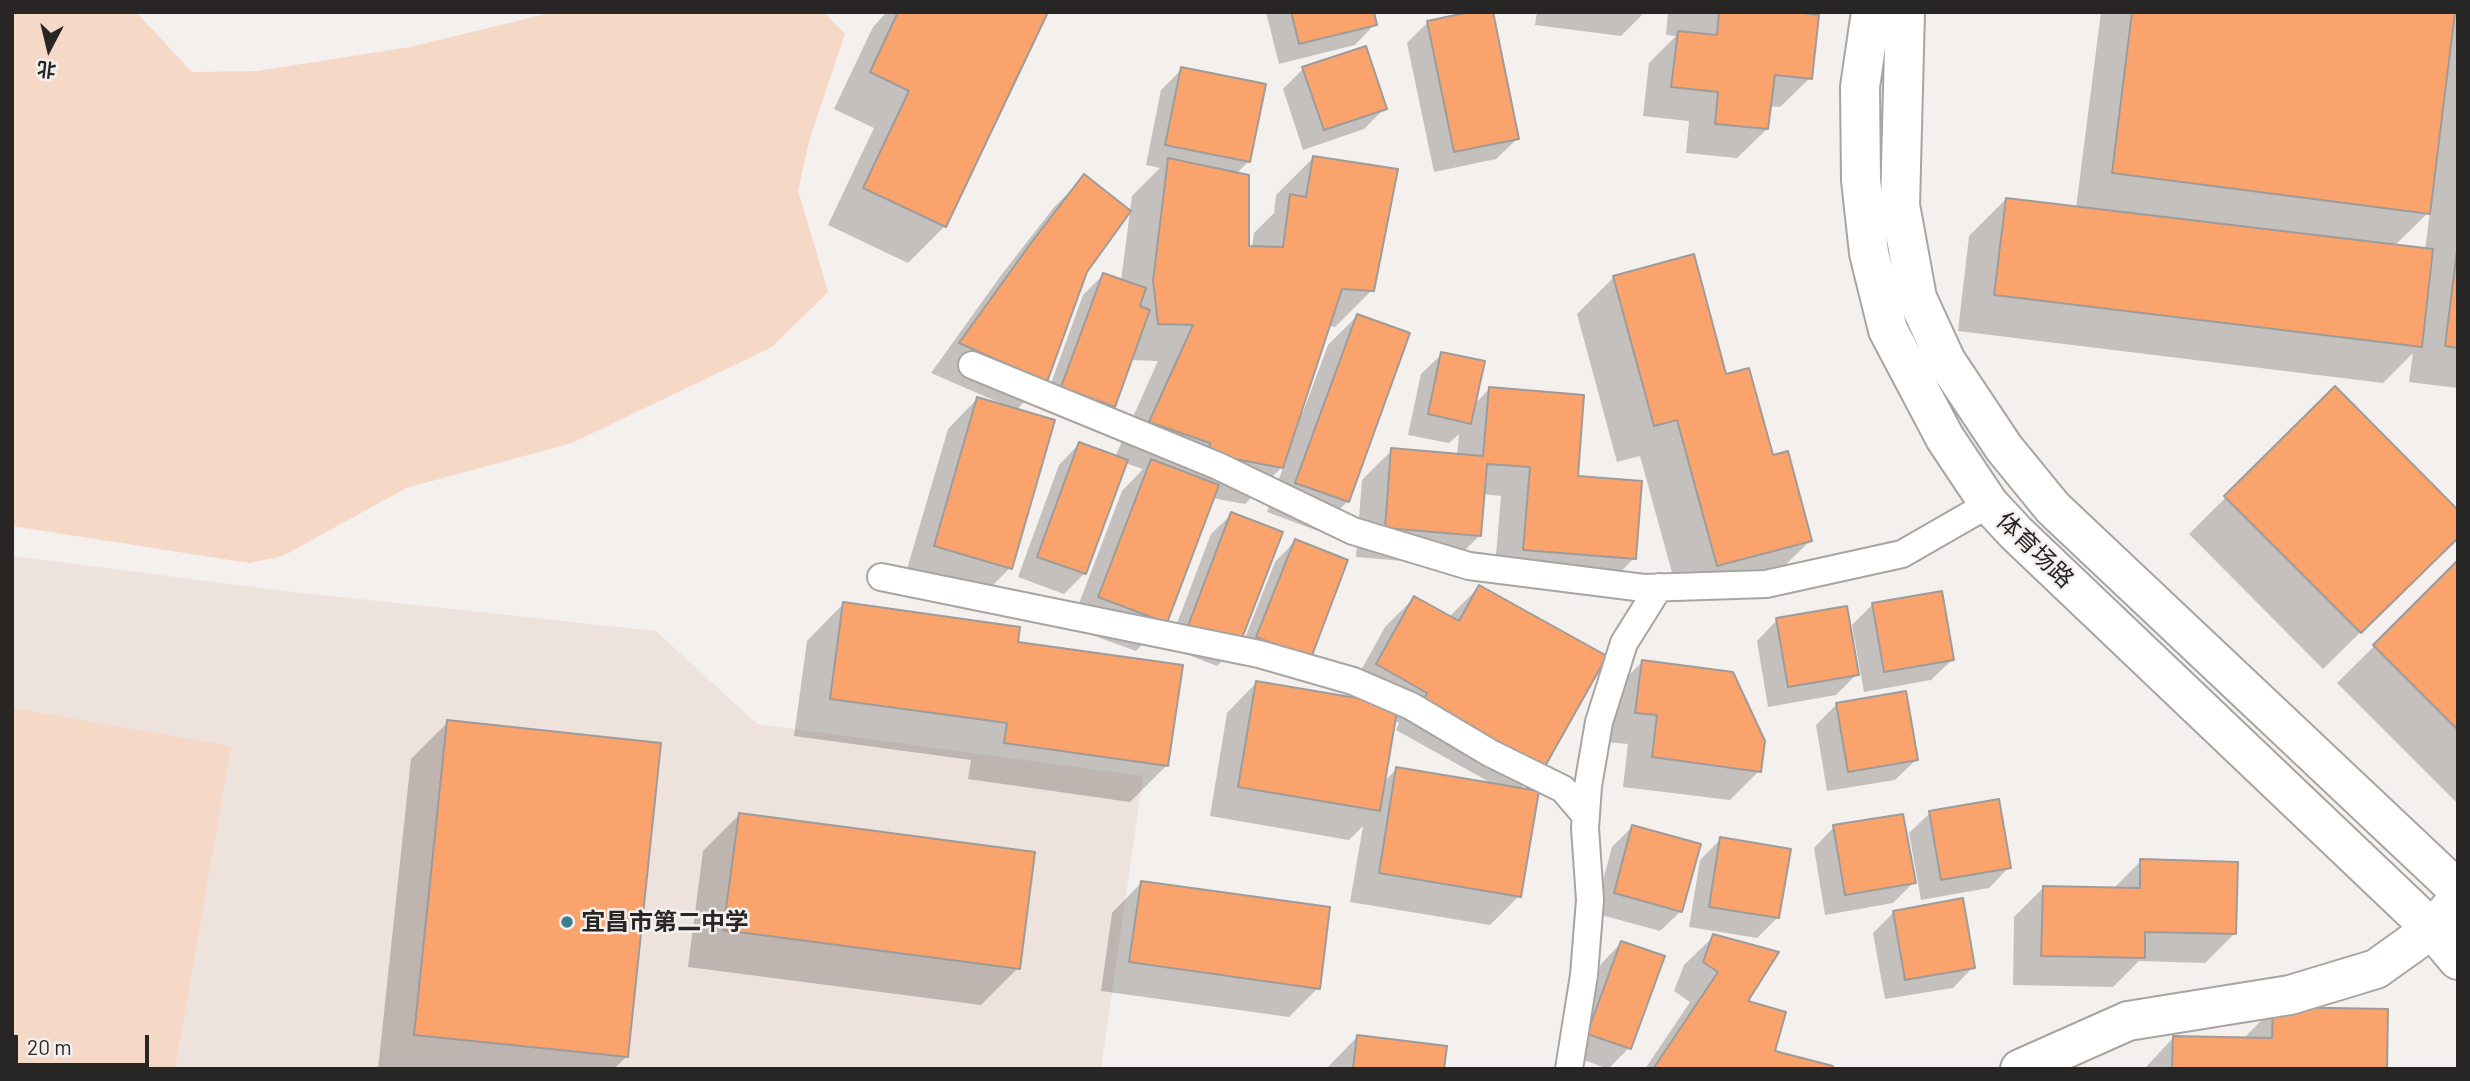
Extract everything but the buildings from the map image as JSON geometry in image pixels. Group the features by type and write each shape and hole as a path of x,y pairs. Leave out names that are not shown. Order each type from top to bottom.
{"main road":[{"name":"体育场路","path":"1871,12 1860,88 1861,180 1869,253 1888,330 1945,438 1989,504 2026,543 2432,929 2458,960"},
{"name":"体育场路","path":"1905,12 1900,205 1917,298 1946,361 2004,449 2053,508 2458,890"},
{"path":"2020,1069 2129,1021 2290,995 2376,969 2432,929 2458,899"}],"lane":[{"path":"972,365 1218,466 1353,531 1469,566 1644,588 1766,584 1902,554 1989,504"},
{"path":"881,577 1259,654 1353,681 1411,706 1490,753 1563,789 1586,816"},
{"path":"1569,1069 1584,975 1590,900 1586,816 1588,786 1599,722 1624,643 1659,587"}],"shaded area":[{"path":"12,12 136,12 192,72 257,71 410,47 554,12 824,12 845,34 810,138 798,190 828,292 772,347 572,443 406,488 283,556 249,563 12,526"},
{"name":"宜昌市第二中学","path":"12,556 285,591 656,631 757,724 1143,776 1101,1069 12,1069"},
{"path":"12,708 231,746 175,1069 12,1069"}],"place":[{"name":"宜昌市第二中学","path":"567,922"}]}
